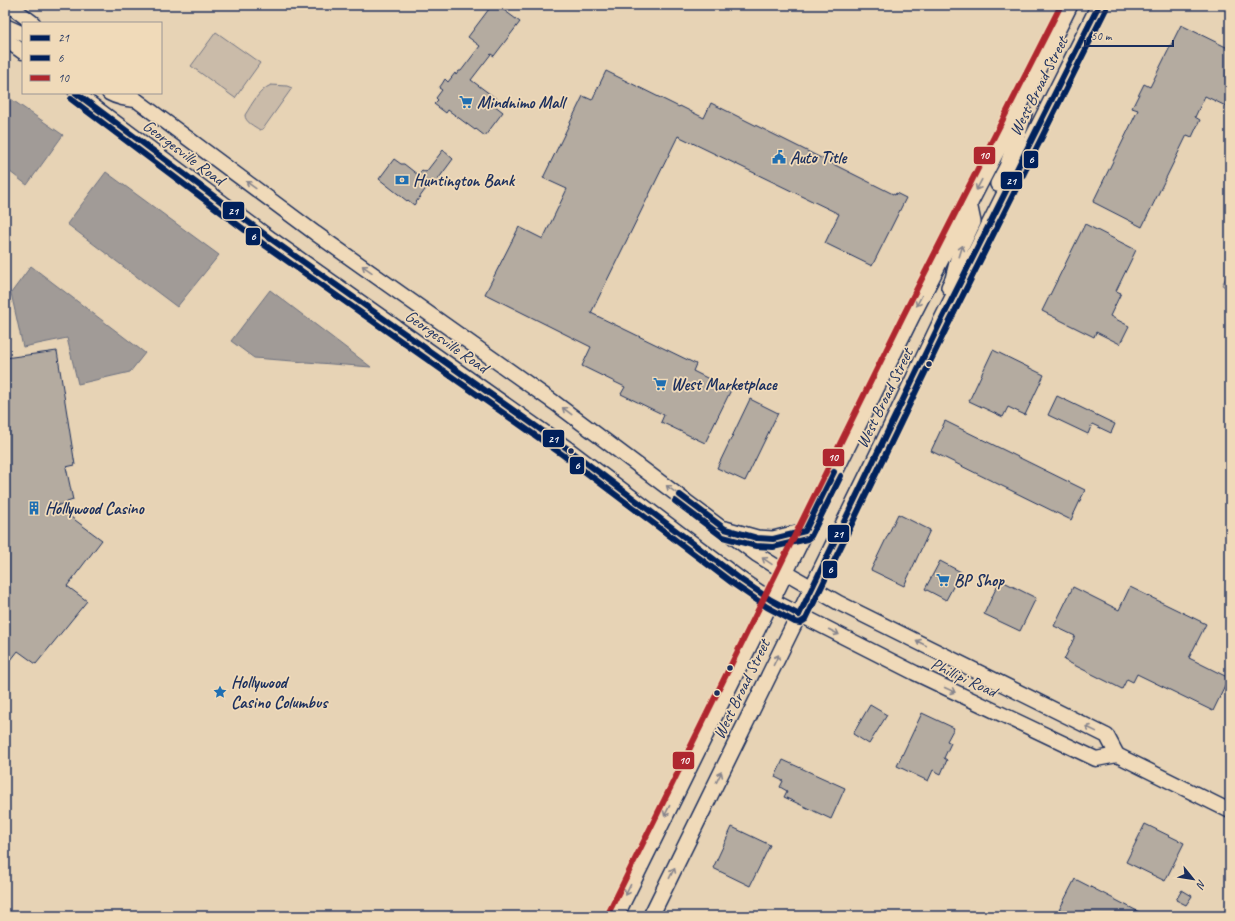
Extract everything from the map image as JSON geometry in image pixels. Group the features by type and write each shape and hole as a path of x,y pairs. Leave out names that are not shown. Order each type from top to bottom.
{"main road":[{"path":"9,5 33,22"},
{"name":"West Broad Street","path":"616,916 911,318 1070,5"},
{"name":"West Broad Street","path":"651,916 994,214 1099,5"},
{"path":"5,26 22,34"},
{"path":"5,39 22,51"},
{"path":"994,214 990,211 989,203 1007,167 1022,121 1028,90"},
{"name":"Georgesville Road","path":"77,94 271,239 568,449 740,579 771,600 799,615"},
{"path":"111,94 116,97 132,96"},
{"name":"Georgesville Road","path":"132,96 315,233 555,403 725,529 756,554 812,588"},
{"path":"896,416 901,383 953,279 962,247 973,222 969,204"},
{"path":"725,529 757,538 773,539 805,531"},
{"name":"Phillipi Road","path":"799,615 928,680 1096,759 1117,755 1107,736 839,603 812,588"},
{"path":"1117,755 1230,811"}],"shaded area":[{"path":"216,32 260,63 235,98 191,66"},
{"path":"271,85 287,86 292,88 263,129 260,130 248,122 245,115 259,94"},
{"path":"5,95 63,135 27,185 5,168"},
{"path":"106,172 219,255 177,307 67,224"},
{"path":"31,266 145,353 130,372 78,384 67,338 23,347 11,293"},
{"path":"1230,270 1230,290 1222,285"},
{"path":"270,290 371,367 254,358 231,341"}],"building":[{"path":"492,5 497,5 520,22 494,56 491,54 471,80 498,100 494,105 503,112 485,136 448,110 446,113 434,104 438,100 436,98 442,90 439,88 445,79 448,82 455,73 456,75 459,71 461,71 480,46 468,37"},
{"path":"1181,25 1230,49 1230,108 1205,96 1195,117 1200,120 1192,137 1187,135 1142,227 1093,202 1138,110 1132,108 1144,84 1150,87"},
{"path":"606,71 704,118 711,103 895,195 896,193 906,198 872,266 825,243 839,214 678,136 591,313 696,364 693,371 731,390 705,443 661,422 664,415 621,394 625,387 582,366 591,347 485,294 519,227 543,239 567,189 543,178 583,96 592,100"},
{"path":"443,150 453,159 436,182 430,183 414,205 379,179 394,159 401,164 404,164 418,175 422,170 426,172"},
{"path":"1085,224 1136,250 1116,291 1121,293 1110,316 1129,326 1120,344 1096,332 1094,337 1042,311"},
{"path":"993,350 1044,375 1025,415 1008,407 1003,417 969,401"},
{"name":"Hollywood Casino","path":"57,351 75,465 66,467 73,500 56,506 102,540 67,586 87,601 36,664 18,651 11,660 5,656 5,358"},
{"path":"1057,396 1115,424 1111,433 1092,424 1088,434 1048,415"},
{"path":"750,399 778,413 745,481 717,468"},
{"path":"945,421 1085,490 1071,520 931,451"},
{"path":"898,514 930,530 904,586 871,570"},
{"name":"BP Shop","path":"940,561 961,572 946,600 925,589"},
{"path":"1000,580 1036,598 1020,631 984,614"},
{"path":"1073,587 1119,610 1130,587 1206,624 1189,658 1229,678 1213,711 1137,674 1133,682 1127,679 1122,689 1064,660 1075,636 1054,626"},
{"path":"870,705 887,715 869,744 853,734"},
{"path":"922,713 954,728 947,741 951,743 944,758 947,760 941,774 933,770 928,781 897,766"},
{"path":"783,760 845,788 831,819 784,797 787,791 780,787 783,781 775,777"},
{"path":"1145,824 1184,843 1165,881 1126,862"},
{"path":"732,827 770,845 750,886 713,868"},
{"path":"1075,879 1147,916 1056,916"},
{"path":"1182,890 1192,896 1186,905 1176,900"}],"transit line":[{"name":"10","path":"609,912 904,314 1061,5"},
{"name":"21","path":"77,94 271,239 568,449 740,579 771,600 799,615 941,321 1099,5"},
{"name":"6","path":"71,99 266,246 563,455 735,585 767,607 795,622 800,623 806,619 948,325 1106,9"},
{"name":"21","path":"680,495 725,529 757,538 773,539 805,531 834,472"},
{"name":"6","path":"675,501 723,537 756,546 773,547 807,539 811,536 841,476"}],"place":[{"name":"Mindnimo Mall","path":"466,102"},
{"name":"Auto Title","path":"779,157"},
{"name":"Huntington Bank","path":"402,180"},
{"name":"West Marketplace","path":"660,384"},
{"name":"Hollywood Casino","path":"34,508"},
{"name":"BP Shop","path":"943,580"},
{"name":"Hollywood Casino Columbus","path":"220,692"}]}
